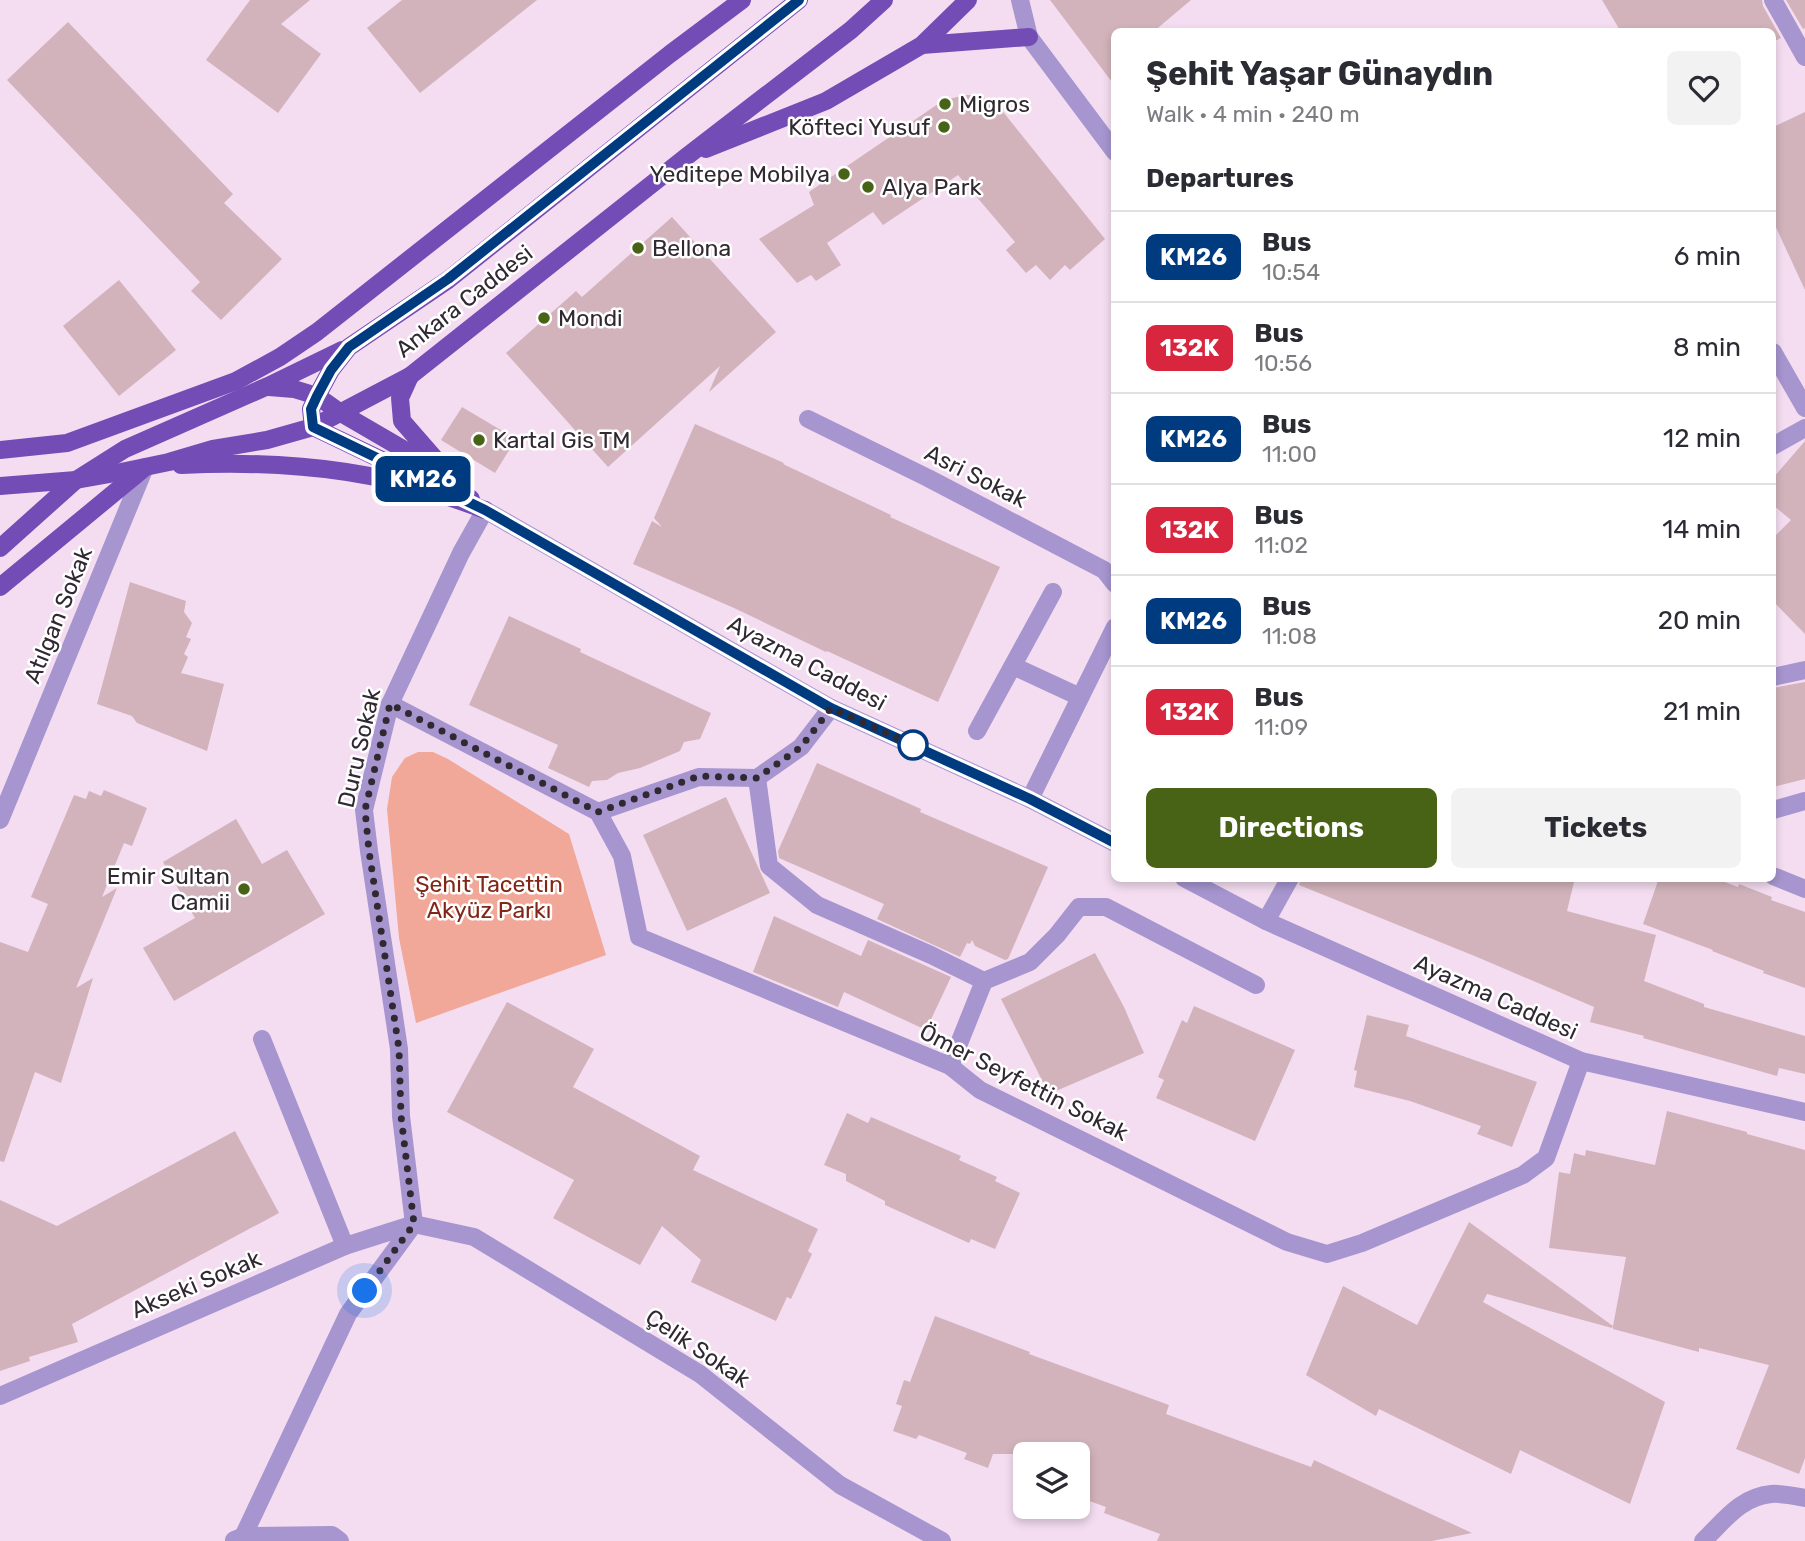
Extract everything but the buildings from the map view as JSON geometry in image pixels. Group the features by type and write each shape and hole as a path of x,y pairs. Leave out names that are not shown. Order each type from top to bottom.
{"main road":[{"path":"0,450 67,443 236,382 281,357 317,332 742,0"},
{"path":"0,548 76,480 125,449 349,347 448,279 799,0"},
{"name":"Ankara Caddesi","path":"0,486 76,480 169,462 213,449 267,440 313,427 410,376 851,30 884,0"},
{"path":"686,157 826,101 922,45 968,0"},
{"path":"922,45 1029,37"},
{"path":"349,347 331,370 311,409 313,427 485,510"},
{"path":"410,376 400,398 402,421 432,457 485,510"},
{"path":"236,382 294,389 317,396 408,452 485,510"},
{"path":"0,587 145,467 229,464 316,468 397,482 485,510"}],"street":[{"path":"1020,0 1029,37 1111,147"},
{"path":"1773,0 1805,57"},
{"path":"1776,357 1805,408"},
{"name":"Asri Sokak","path":"808,419 929,478 1104,570 1111,579"},
{"path":"1776,444 1805,428"},
{"name":"Atılgan Sokak","path":"0,820 145,467"},
{"name":"Duru Sokak","path":"414,1224 401,1116 399,1049 365,810 390,704 461,553 485,510"},
{"name":"Ayazma Caddesi","path":"485,510 831,708 1030,799 1111,841"},
{"path":"976,731 1053,593"},
{"path":"1030,799 1111,635"},
{"path":"1013,666 1080,697"},
{"path":"1776,676 1805,670"},
{"path":"390,704 598,812 699,776 757,778 801,747 831,708"},
{"path":"757,778 769,866 817,905 984,981"},
{"path":"1776,809 1805,801"},
{"name":"Ömer Seyfettin Sokak","path":"598,812 622,856 639,937 950,1066 980,1090 1287,1242 1327,1254 1362,1243 1523,1175 1546,1158 1581,1061"},
{"path":"1776,877 1805,889"},
{"name":"Ayazma Caddesi","path":"1192,882 1266,921 1581,1061 1805,1112"},
{"path":"1266,921 1288,882"},
{"path":"950,1066 984,981 1030,962 1057,935 1079,906 1106,906 1256,985"},
{"path":"262,1039 345,1246"},
{"path":"340,1541 332,1535 239,1539 348,1314 414,1224"},
{"name":"Akseki Sokak","path":"0,1395 345,1246 414,1224"},
{"name":"Çelik Sokak","path":"414,1224 474,1237 700,1374 840,1485 942,1541"},
{"path":"1703,1541 1745,1500 1772,1493 1805,1498"}],"green space":[{"name":"Şehit Tacettin Akyüz Parkı","path":"418,752 433,752 448,759 569,834 606,955 416,1023 399,938 387,809 392,777 405,758"}],"bus line":[{"name":"KM26","path":"799,0 448,279 349,347 331,370 311,409 313,427 485,510 831,708 1030,799 1111,841"}],"place":[{"name":"Migros","path":"945,104"},
{"name":"Köfteci Yusuf","path":"944,127"},
{"name":"Yeditepe Mobilya","path":"844,174"},
{"name":"Alya Park","path":"868,187"},
{"name":"Bellona","path":"638,248"},
{"name":"Mondi","path":"544,318"},
{"name":"Kartal Gis TM","path":"479,440"},
{"name":"Emir Sultan Camii","path":"244,889"}],"route":[{"path":"365,1291 414,1224 401,1116 399,1049 365,810 390,704 598,812 699,776 757,778 801,747 831,708 913,745"}]}
